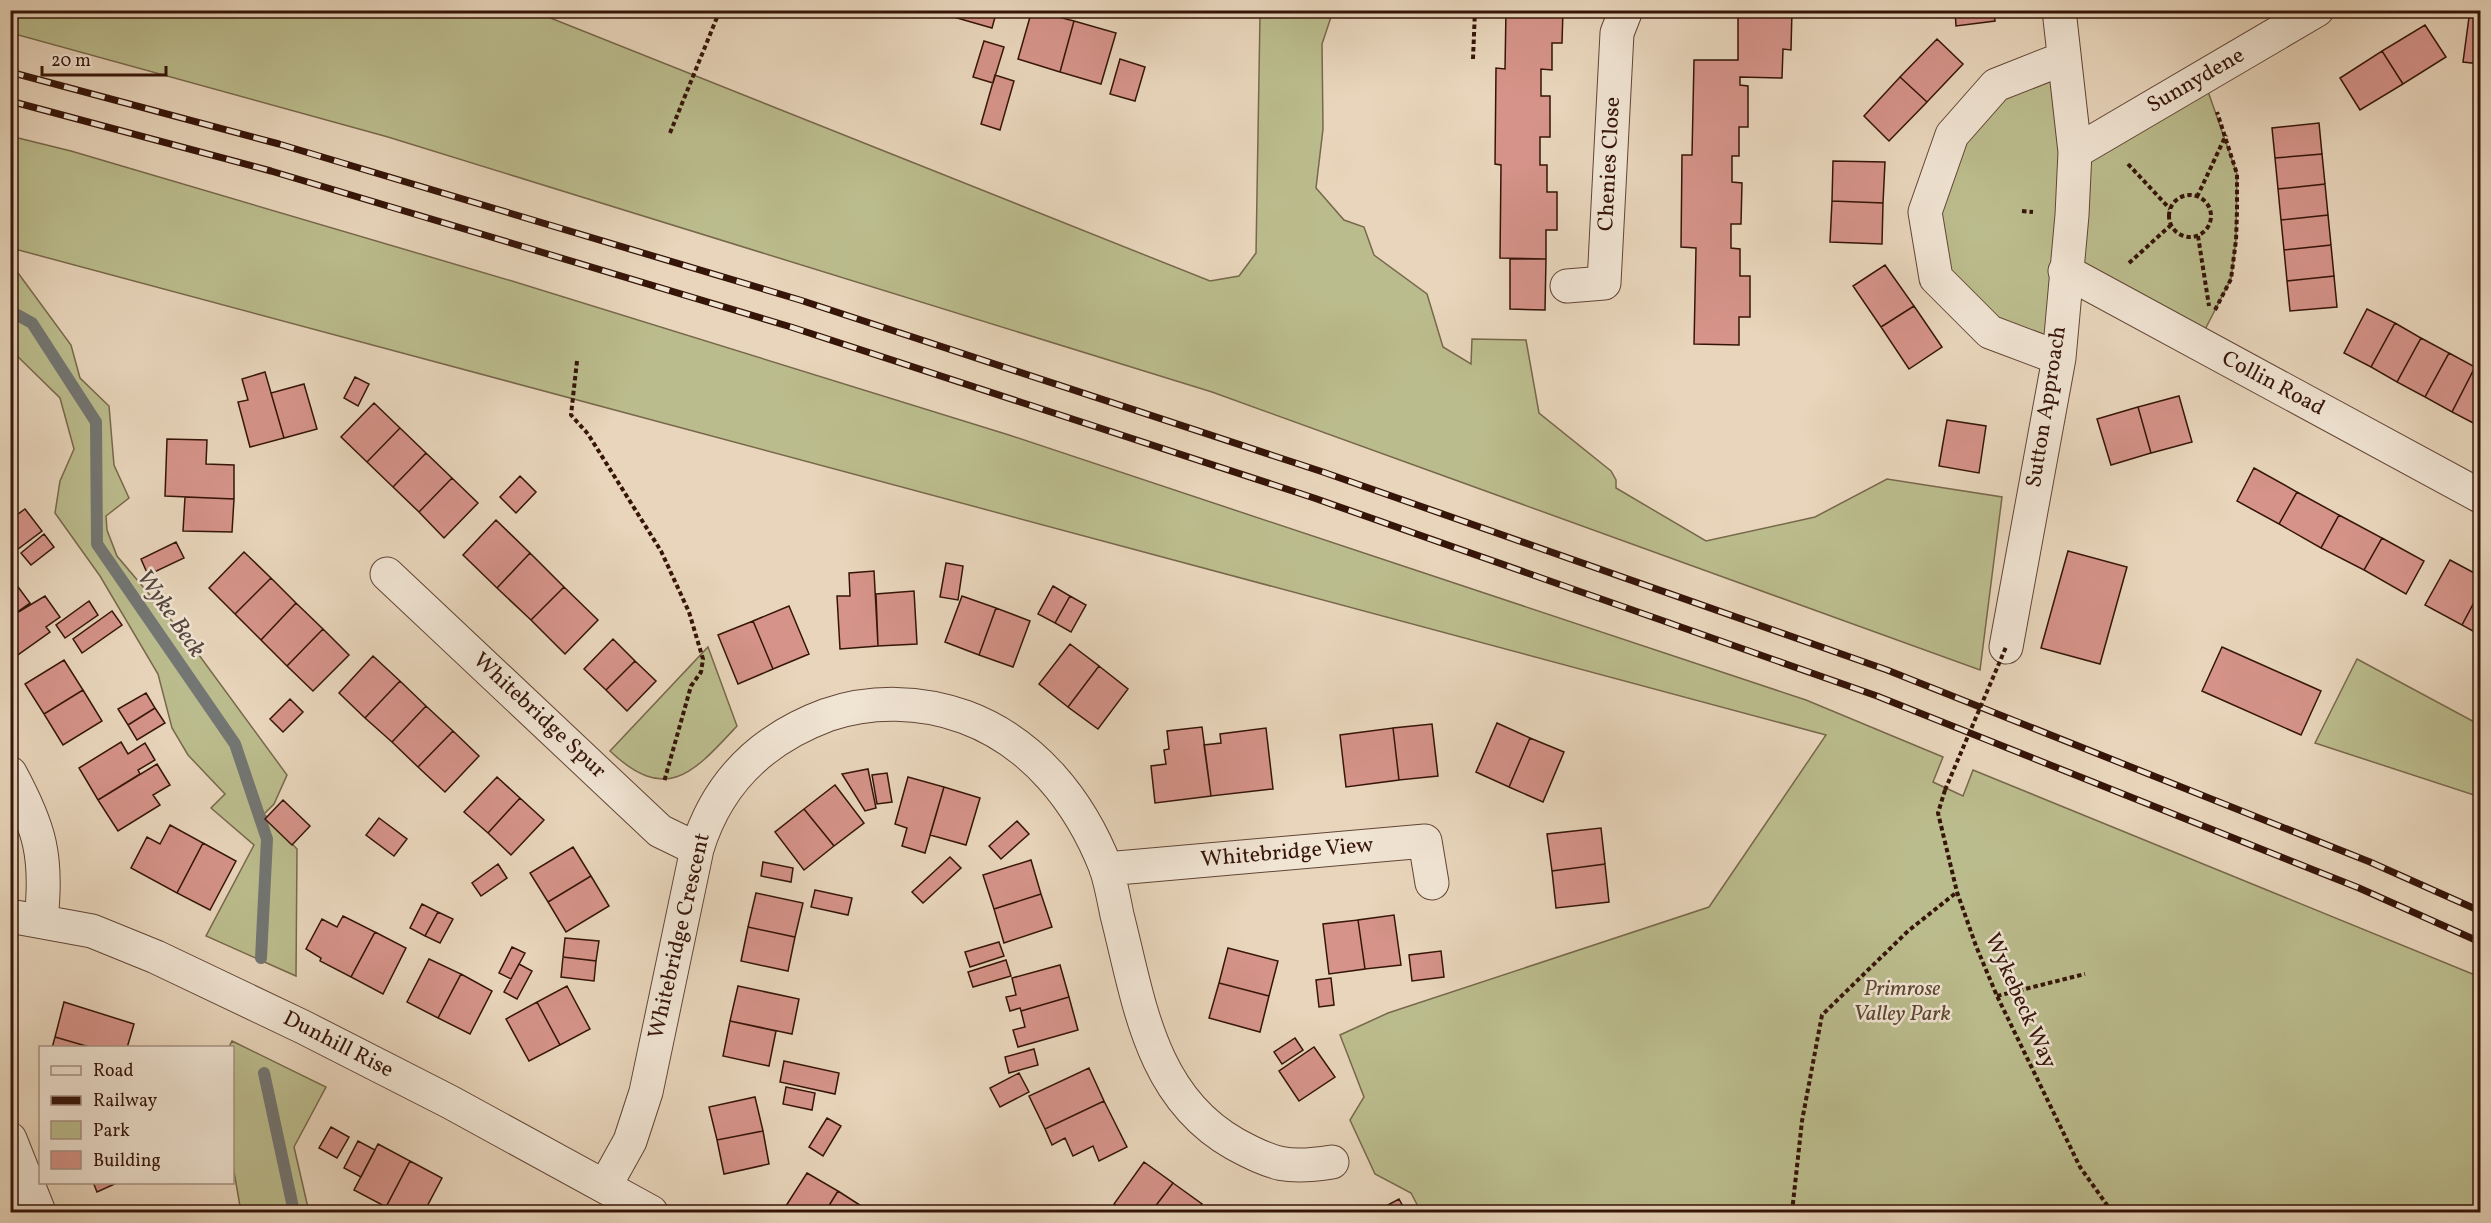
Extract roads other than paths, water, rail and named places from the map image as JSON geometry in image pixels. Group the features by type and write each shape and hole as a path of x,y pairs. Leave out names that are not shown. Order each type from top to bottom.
{"street":[{"name":"Chenies Close","path":"1568,286 1604,284 1617,33 1626,10"},
{"name":"Sutton Approach","path":"2006,647 2059,358 2065,271 2072,215 2075,152 2062,59 2058,10"},
{"name":"Sunnydene","path":"2075,152 2317,10"},
{"path":"2059,358 1990,332 1936,278 1925,212 1952,135 1996,85 2062,59"},
{"name":"Collin Road","path":"2065,271 2481,496"},
{"name":"Whitebridge Spur","path":"387,574 660,831 697,849"},
{"name":"Whitebridge Crescent","path":"605,1186 630,1141 646,1092 697,849 706,819 725,788 748,762 777,739 808,722 842,710 876,705 912,705 948,711 981,723 1012,740 1040,763 1063,790 1082,820 1106,868 1151,1045 1181,1099 1223,1137 1266,1161 1300,1167 1332,1162"},
{"path":"10,773 31,811 43,849 45,887 26,918"},
{"name":"Whitebridge View","path":"1106,868 1425,841 1432,883"},
{"name":"Dunhill Rise","path":"26,918 92,931 156,957 314,1032 651,1212"},
{"path":"10,1139 39,1212"}],"waterway":[{"name":"Wyke Beck","path":"10,311 32,323 96,422 97,544 235,744 267,839 261,958"},
{"name":"Wyke Beck","path":"264,1073 294,1212"}],"railway":[{"path":"10,72 279,144 800,300 1323,472 1887,670 2370,862 2480,911"},
{"path":"10,101 271,171 791,327 1314,498 1877,696 2359,888 2480,942"}],"park label":[{"name":"Primrose Valley Park","path":"1902,1002"}]}
